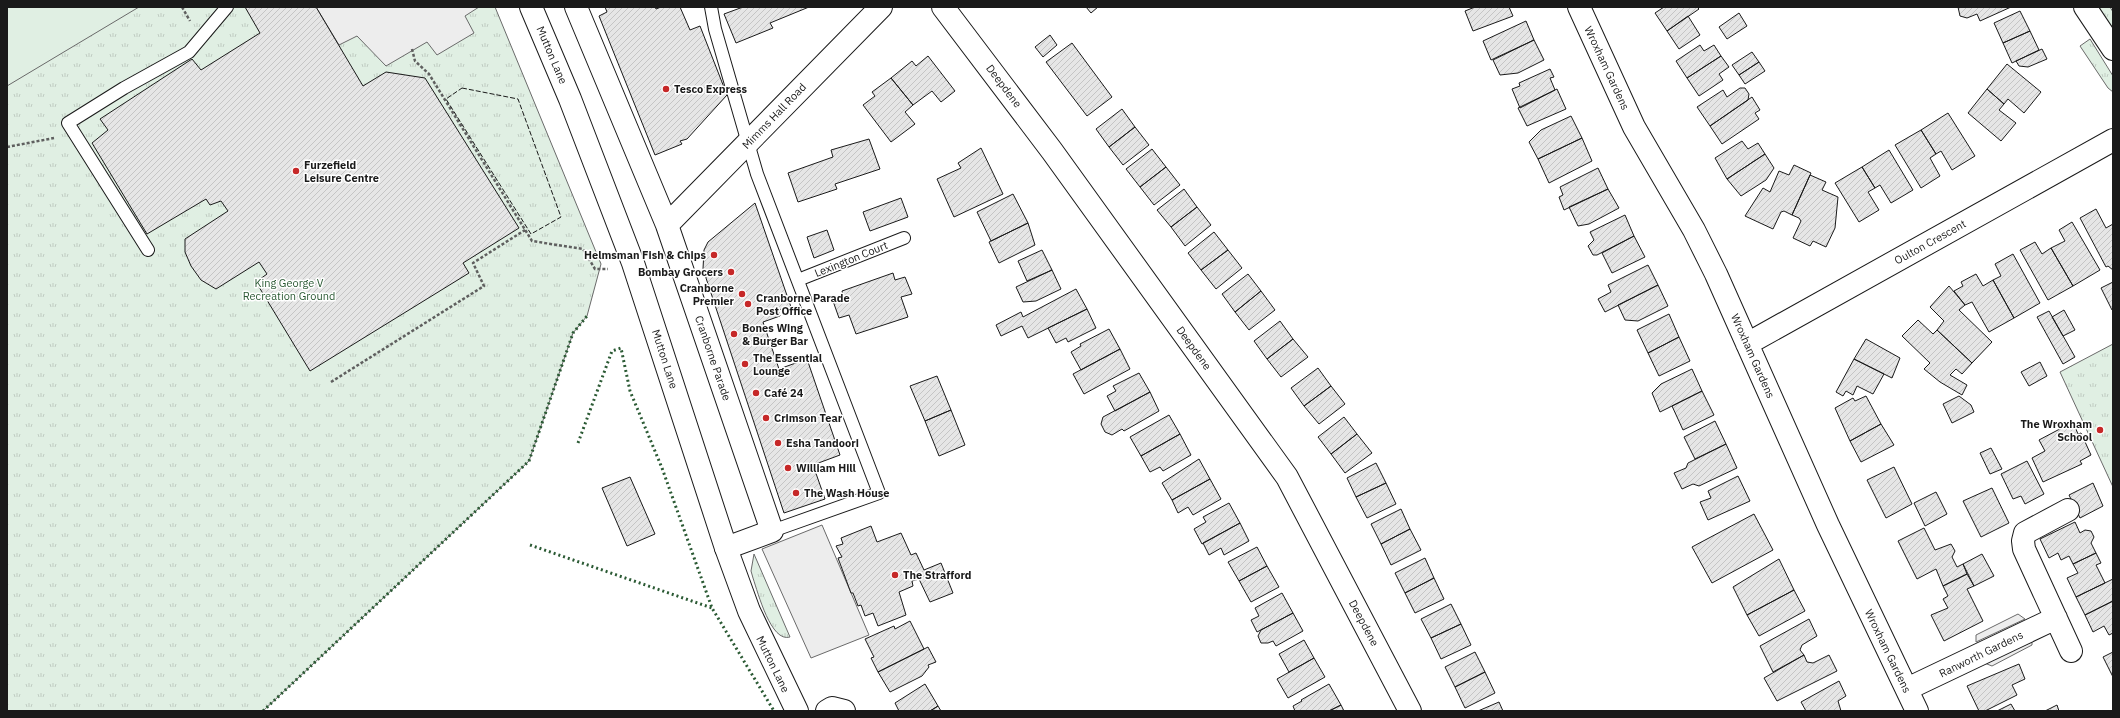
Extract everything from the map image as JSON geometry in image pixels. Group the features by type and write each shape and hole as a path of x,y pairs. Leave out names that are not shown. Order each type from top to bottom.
{"street":[{"name":"Mutton Lane","path":"531,7 570,99 633,263 748,611 771,661 797,711"},
{"name":"Cranborne Parade","path":"576,7 667,225 772,531"},
{"name":"Mimms Hall Road","path":"667,225 881,7"},
{"name":"Deepdene","path":"943,7 1052,151 1287,477 1410,711"},
{"name":"Wroxham Gardens","path":"1579,7 1634,127 1694,230 1716,274 1828,525 1917,711"},
{"path":"2085,7 2113,49"},
{"name":"Oulton Crescent","path":"1747,344 2113,140"},
{"path":"2068,510 2025,533 2023,541 2024,549 2072,651"},
{"path":"726,548 772,531"},
{"name":"Ranworth Gardens","path":"1906,689 2056,618"},
{"path":"827,711 832,708 844,711"}],"lane":[{"path":"148,250 68,124 124,88 189,52 227,7"},
{"path":"711,7 717,36 757,174 879,493 772,531"},
{"name":"Lexington Court","path":"798,280 904,238"}],"path":[{"path":"412,49 415,61 429,74 532,241 583,248 595,269 615,270"},
{"path":"7,147 75,134"},
{"path":"331,382 484,286 473,263 526,230"}],"green space":[{"name":"King George V Recreation Ground","path":"7,7 495,7 601,264 587,316 573,333 529,461 263,711 7,711"},
{"path":"7,7 139,7 7,86"},
{"path":"2095,7 2110,7 2113,12 2113,35"},
{"path":"2090,39 2113,76 2113,92 2108,88 2080,46"},
{"name":"The Wroxham School","path":"2113,344 2113,487 2060,372"},
{"path":"754,554 790,637 783,637 777,632 771,625 766,615 751,571"}],"shaded area":[{"path":"316,7 479,7 465,16 474,33 437,55 427,42 386,66 357,36 339,45"},
{"path":"822,525 869,635 811,658 762,549"},
{"path":"2018,614 2025,619 1976,642 1976,635"},
{"path":"2032,642 2032,645 1992,666 1982,662"}],"building":[{"name":"Furzefield Leisure Centre","path":"245,7 316,7 363,86 386,72 425,78 519,228 463,263 469,273 310,371 256,282 267,274 259,262 216,289 201,280 191,266 185,252 185,239 228,211 221,201 210,205 206,199 147,234 92,143 108,130 100,119 192,59 201,70 260,33"},
{"path":"605,7 655,7 656,9 661,7 680,7 690,30 700,26 727,95 687,139 680,141 682,144 655,155 599,16 607,12"},
{"path":"743,7 809,7 770,23 773,28 736,43 724,14"},
{"path":"1086,7 1098,7 1091,13"},
{"path":"1475,7 1509,7 1513,16 1473,31 1465,11"},
{"path":"1664,7 1697,7 1699,9 1667,31 1655,13"},
{"path":"1958,7 2011,7 1980,21 1977,14 1967,18 1960,16"},
{"path":"2020,11 2030,31 2003,43 1994,23"},
{"path":"1739,13 1747,26 1727,39 1719,27"},
{"path":"1688,16 1700,35 1679,49 1667,31"},
{"path":"1526,21 1534,40 1491,60 1483,41"},
{"path":"2030,31 2039,50 2012,63 2003,43"},
{"path":"1050,35 1057,45 1043,57 1035,47"},
{"path":"1534,40 1544,60 1518,73 1500,75 1493,60"},
{"path":"1072,43 1112,97 1087,116 1046,62"},
{"path":"1700,45 1704,51 1714,45 1721,56 1687,78 1676,61"},
{"path":"2042,49 2047,59 2028,67 2019,66 2016,61"},
{"path":"1752,52 1759,62 1739,75 1732,65"},
{"path":"928,56 955,91 941,102 932,91 913,105 891,78 912,61 916,66"},
{"path":"1721,56 1729,67 1719,74 1723,80 1699,96 1687,78"},
{"path":"1759,62 1765,71 1745,84 1739,75"},
{"path":"2007,64 2041,92 2024,113 2008,99 2004,104 1987,89"},
{"path":"1550,69 1554,77 1550,78 1555,90 1520,108 1512,89 1520,86 1519,83"},
{"path":"891,78 913,105 905,112 915,124 891,142 863,105 875,96 872,92"},
{"path":"1740,88 1745,88 1749,94 1748,100 1710,126 1697,107 1723,90 1727,97"},
{"path":"1557,89 1566,109 1527,126 1518,108"},
{"path":"1987,89 2004,104 1999,110 2016,123 2001,141 1968,113"},
{"path":"1752,97 1760,110 1755,113 1759,119 1722,144 1710,126"},
{"path":"1122,109 1135,127 1109,147 1096,129"},
{"path":"1948,113 1975,156 1952,170 1941,151 1936,154 1921,130"},
{"path":"1571,116 1582,138 1538,159 1529,142 1541,130"},
{"path":"1135,127 1149,145 1123,165 1109,147"},
{"path":"1921,130 1936,154 1930,158 1940,176 1921,188 1895,145"},
{"path":"1582,138 1592,161 1549,183 1538,159"},
{"path":"869,139 880,169 835,184 837,189 798,202 788,173 833,157 831,150"},
{"path":"1742,141 1748,149 1758,143 1765,154 1727,179 1715,158"},
{"path":"981,148 1003,194 954,217 937,179 961,168 958,163"},
{"path":"1152,149 1166,167 1140,187 1126,169"},
{"path":"1889,150 1913,190 1891,203 1880,185 1875,188 1862,167"},
{"path":"1765,154 1774,168 1766,180 1741,196 1727,179"},
{"path":"1794,165 1811,173 1792,215 1784,211 1781,212 1773,229 1745,216 1763,188 1770,192 1779,171 1789,175"},
{"path":"1166,167 1180,185 1154,205 1140,187"},
{"path":"1862,167 1875,188 1868,192 1879,210 1859,222 1835,183"},
{"path":"1598,168 1608,189 1564,210 1559,197 1563,195 1560,187"},
{"path":"1810,175 1826,182 1822,190 1838,197 1835,228 1826,247 1813,241 1810,246 1793,238 1801,221 1799,218 1792,215"},
{"path":"1184,189 1197,207 1171,227 1157,210"},
{"path":"1608,189 1619,208 1589,224 1578,226 1569,207"},
{"path":"1013,194 1028,223 991,241 977,212"},
{"path":"901,198 908,217 870,231 863,212"},
{"path":"755,203 791,307 778,310 780,316 763,322 779,369 807,359 840,455 813,465 825,499 784,513 703,269 704,250 708,242"},
{"path":"1197,207 1211,225 1185,246 1171,227"},
{"path":"2096,209 2106,228 2113,224 2113,270 2108,266 2106,267 2080,218"},
{"path":"1625,215 1634,236 1597,255 1593,255 1588,246 1594,240 1590,232"},
{"path":"2072,222 2100,270 2073,286 2051,248 2065,241 2059,230"},
{"path":"1028,223 1035,245 999,263 989,242"},
{"path":"827,230 834,250 814,258 807,237"},
{"path":"1214,232 1228,250 1201,270 1188,253"},
{"path":"1634,236 1645,257 1612,273 1602,253"},
{"path":"2035,242 2042,254 2051,248 2073,286 2048,300 2020,250"},
{"path":"1042,250 1052,270 1027,281 1018,261"},
{"path":"1228,250 1242,268 1216,289 1201,270"},
{"path":"2013,254 2040,303 2014,318 1993,280 2001,276 1995,264"},
{"path":"1648,265 1658,285 1605,312 1598,299 1611,292 1608,285"},
{"path":"1052,270 1061,289 1036,301 1023,302 1016,287"},
{"path":"893,273 895,280 905,277 912,294 901,297 908,317 856,334 849,315 839,318 833,301 844,299 842,291"},
{"path":"1248,274 1261,291 1235,312 1222,294"},
{"path":"1976,274 1983,286 1993,280 2014,318 1989,332 1972,302 1965,305 1954,291 1963,286 1961,282"},
{"path":"2113,282 2113,309 2112,310 2101,288"},
{"path":"1658,285 1668,306 1638,321 1625,320 1618,305"},
{"path":"1949,286 1965,305 1959,310 1992,342 1972,363 1937,330 1944,321 1930,307"},
{"path":"1076,289 1087,309 1028,338 1022,326 1001,336 996,325 1021,312 1023,317"},
{"path":"1261,291 1275,310 1249,330 1235,312"},
{"path":"1087,309 1096,328 1068,342 1066,338 1056,343 1048,328"},
{"path":"2064,310 2075,330 2063,336 2052,317"},
{"path":"2049,311 2075,357 2063,364 2037,317"},
{"path":"1669,314 1679,337 1648,353 1637,330"},
{"path":"1918,320 1933,334 1937,330 1972,363 1962,374 1956,369 1950,375 1967,385 1962,395 1940,382 1924,369 1930,363 1902,336"},
{"path":"1280,321 1293,339 1267,359 1254,341"},
{"path":"1109,329 1120,349 1081,370 1071,352 1081,346 1080,344"},
{"path":"1679,337 1690,361 1659,376 1648,353"},
{"path":"1293,339 1308,357 1281,377 1267,359"},
{"path":"1866,339 1900,358 1892,378 1854,359"},
{"path":"1120,349 1130,369 1084,394 1073,374"},
{"path":"1854,359 1884,374 1873,394 1857,386 1853,395 1846,391 1843,396 1836,392"},
{"path":"2040,362 2047,376 2029,386 2021,372"},
{"path":"1318,368 1331,386 1304,406 1291,388"},
{"path":"1692,369 1702,391 1660,412 1652,393 1661,384"},
{"path":"1139,373 1150,392 1115,411 1107,396 1116,391 1113,386"},
{"path":"937,376 951,410 925,421 910,386"},
{"path":"1331,386 1345,404 1319,424 1304,406"},
{"path":"1702,391 1714,415 1683,430 1672,406"},
{"path":"1150,392 1159,411 1124,431 1122,429 1112,435 1105,432 1101,424 1103,417"},
{"path":"1866,396 1881,424 1850,441 1835,408 1853,398 1855,401"},
{"path":"1959,396 1971,405 1974,412 1952,423 1943,404"},
{"path":"951,410 965,445 939,456 925,421"},
{"path":"1169,415 1180,434 1141,456 1130,437"},
{"path":"1344,417 1357,434 1331,454 1318,437"},
{"path":"1715,421 1726,444 1695,459 1684,437"},
{"path":"2073,422 2078,434 2081,433 2091,455 2080,461 2082,464 2043,482 2032,458 2045,451 2039,440"},
{"path":"1881,424 1894,445 1861,462 1850,441"},
{"path":"1180,434 1191,455 1163,471 1160,467 1150,472 1141,456"},
{"path":"1357,434 1372,453 1345,473 1331,454"},
{"path":"1726,444 1737,468 1699,486 1693,484 1682,489 1674,473 1686,468 1688,463"},
{"path":"1991,448 2002,469 1990,474 1980,453"},
{"path":"1199,459 1210,479 1172,500 1162,483"},
{"path":"2027,461 2044,494 2025,504 2021,496 2013,499 2001,474"},
{"path":"1376,463 1386,483 1356,497 1347,478"},
{"path":"1894,467 1912,504 1886,518 1867,480"},
{"path":"1738,476 1750,501 1708,520 1700,502 1711,498 1708,491"},
{"path":"630,477 655,534 627,546 602,488"},
{"path":"1210,479 1221,499 1193,515 1188,507 1178,513 1172,500"},
{"path":"1386,483 1396,504 1367,518 1356,497"},
{"path":"2093,483 2103,506 2080,518 2069,495"},
{"path":"1992,488 2009,523 1981,537 1963,501"},
{"path":"1936,492 1947,514 1925,526 1914,503"},
{"path":"1229,503 1240,523 1202,544 1194,529 1206,522 1203,517"},
{"path":"1401,509 1410,529 1381,544 1371,524"},
{"path":"1754,514 1773,550 1712,583 1692,547"},
{"path":"2075,522 2080,533 2085,530 2091,531 2094,537 2091,543 2096,553 2073,564 2069,556 2061,560 2058,553 2049,558 2040,539"},
{"path":"1240,523 1249,541 1224,555 1221,548 1209,555 1203,543"},
{"name":"The Strafford","path":"871,526 877,542 901,533 911,555 916,553 924,570 941,563 953,593 930,602 919,579 912,581 913,586 899,592 906,615 878,626 873,613 865,616 861,605 858,606 853,593 851,593 838,558 842,557 836,546 843,544 841,538"},
{"path":"1924,528 1935,550 1951,544 1955,551 1952,557 1957,567 1963,564 1967,574 1943,586 1936,569 1917,579 1898,541"},
{"path":"1410,529 1421,550 1391,565 1381,544"},
{"path":"1257,547 1267,566 1239,581 1228,562"},
{"path":"2096,553 2101,563 2096,565 2105,583 2076,597 2067,578 2078,573 2073,564"},
{"path":"1982,554 1994,576 1974,586 1963,564"},
{"path":"1425,558 1434,578 1405,593 1395,573"},
{"path":"1779,559 1794,590 1747,615 1733,587"},
{"path":"1267,566 1279,587 1251,602 1239,581"},
{"path":"1967,574 1974,586 1967,589 1983,621 1944,641 1931,615 1948,608 1943,599 1948,596 1943,586"},
{"path":"1434,578 1444,599 1415,613 1405,593"},
{"path":"2113,579 2113,601 2085,615 2076,597"},
{"path":"1794,590 1805,611 1759,636 1747,615"},
{"path":"1282,593 1293,613 1257,632 1251,620 1259,616 1255,608"},
{"path":"2113,601 2113,633 2109,635 2104,626 2093,632 2085,615"},
{"path":"1451,604 1461,624 1431,638 1421,619"},
{"path":"1293,613 1303,631 1276,646 1273,641 1261,643 1258,636 1261,630"},
{"path":"1809,619 1817,636 1802,645 1800,650 1804,655 1773,672 1760,646"},
{"path":"910,621 924,649 878,672 871,658 874,657 865,639 894,626 895,629"},
{"path":"1461,624 1471,645 1441,659 1431,638"},
{"path":"1304,640 1314,658 1289,672 1279,654"},
{"path":"928,647 936,662 928,665 929,667 922,676 890,692 878,672"},
{"path":"1475,652 1485,672 1455,687 1445,667"},
{"path":"2113,652 2113,677 2103,657"},
{"path":"1804,655 1807,662 1813,663 1829,655 1837,671 1777,701 1764,678"},
{"path":"1314,658 1325,677 1288,698 1277,679"},
{"path":"2019,664 2025,679 2012,685 2017,695 1985,711 1979,711 1967,686"},
{"path":"1485,672 1495,693 1465,708 1455,687"},
{"path":"1839,681 1846,696 1838,701 1841,711 1806,711 1801,702"},
{"path":"925,684 938,706 930,711 899,711 895,703"},
{"path":"1329,684 1341,705 1329,711 1295,711 1293,706"},
{"path":"1499,702 1503,711 1478,711"},
{"path":"2011,704 2015,711 1997,711"},
{"path":"1341,705 1344,711 1329,711"},
{"path":"2057,705 2059,711 2045,711"},
{"path":"938,706 941,711 930,711"}],"hedge":[{"path":"263,711 529,461 573,333 587,316"},
{"path":"578,443 612,351 621,348 630,391 662,468 712,608 774,711"},
{"path":"530,545 712,608"}],"fence":[{"path":"462,88 518,99 561,217 531,234 446,99 462,88"}],"place":[{"name":"Tesco Express","path":"666,89"},
{"name":"Furzefield Leisure Centre","path":"296,171"},
{"name":"Helmsman Fish & Chips","path":"714,255"},
{"name":"Bombay Grocers","path":"731,272"},
{"name":"Cranborne Premier","path":"742,294"},
{"name":"Cranborne Parade Post Office","path":"748,304"},
{"name":"Bones Wing & Burger Bar","path":"734,334"},
{"name":"The Essential Lounge","path":"745,364"},
{"name":"Café 24","path":"756,393"},
{"name":"Crimson Tear","path":"766,418"},
{"name":"The Wroxham School","path":"2100,430"},
{"name":"Esha Tandoori","path":"778,443"},
{"name":"William Hill","path":"788,468"},
{"name":"The Wash House","path":"796,493"},
{"name":"The Strafford","path":"895,575"}]}
